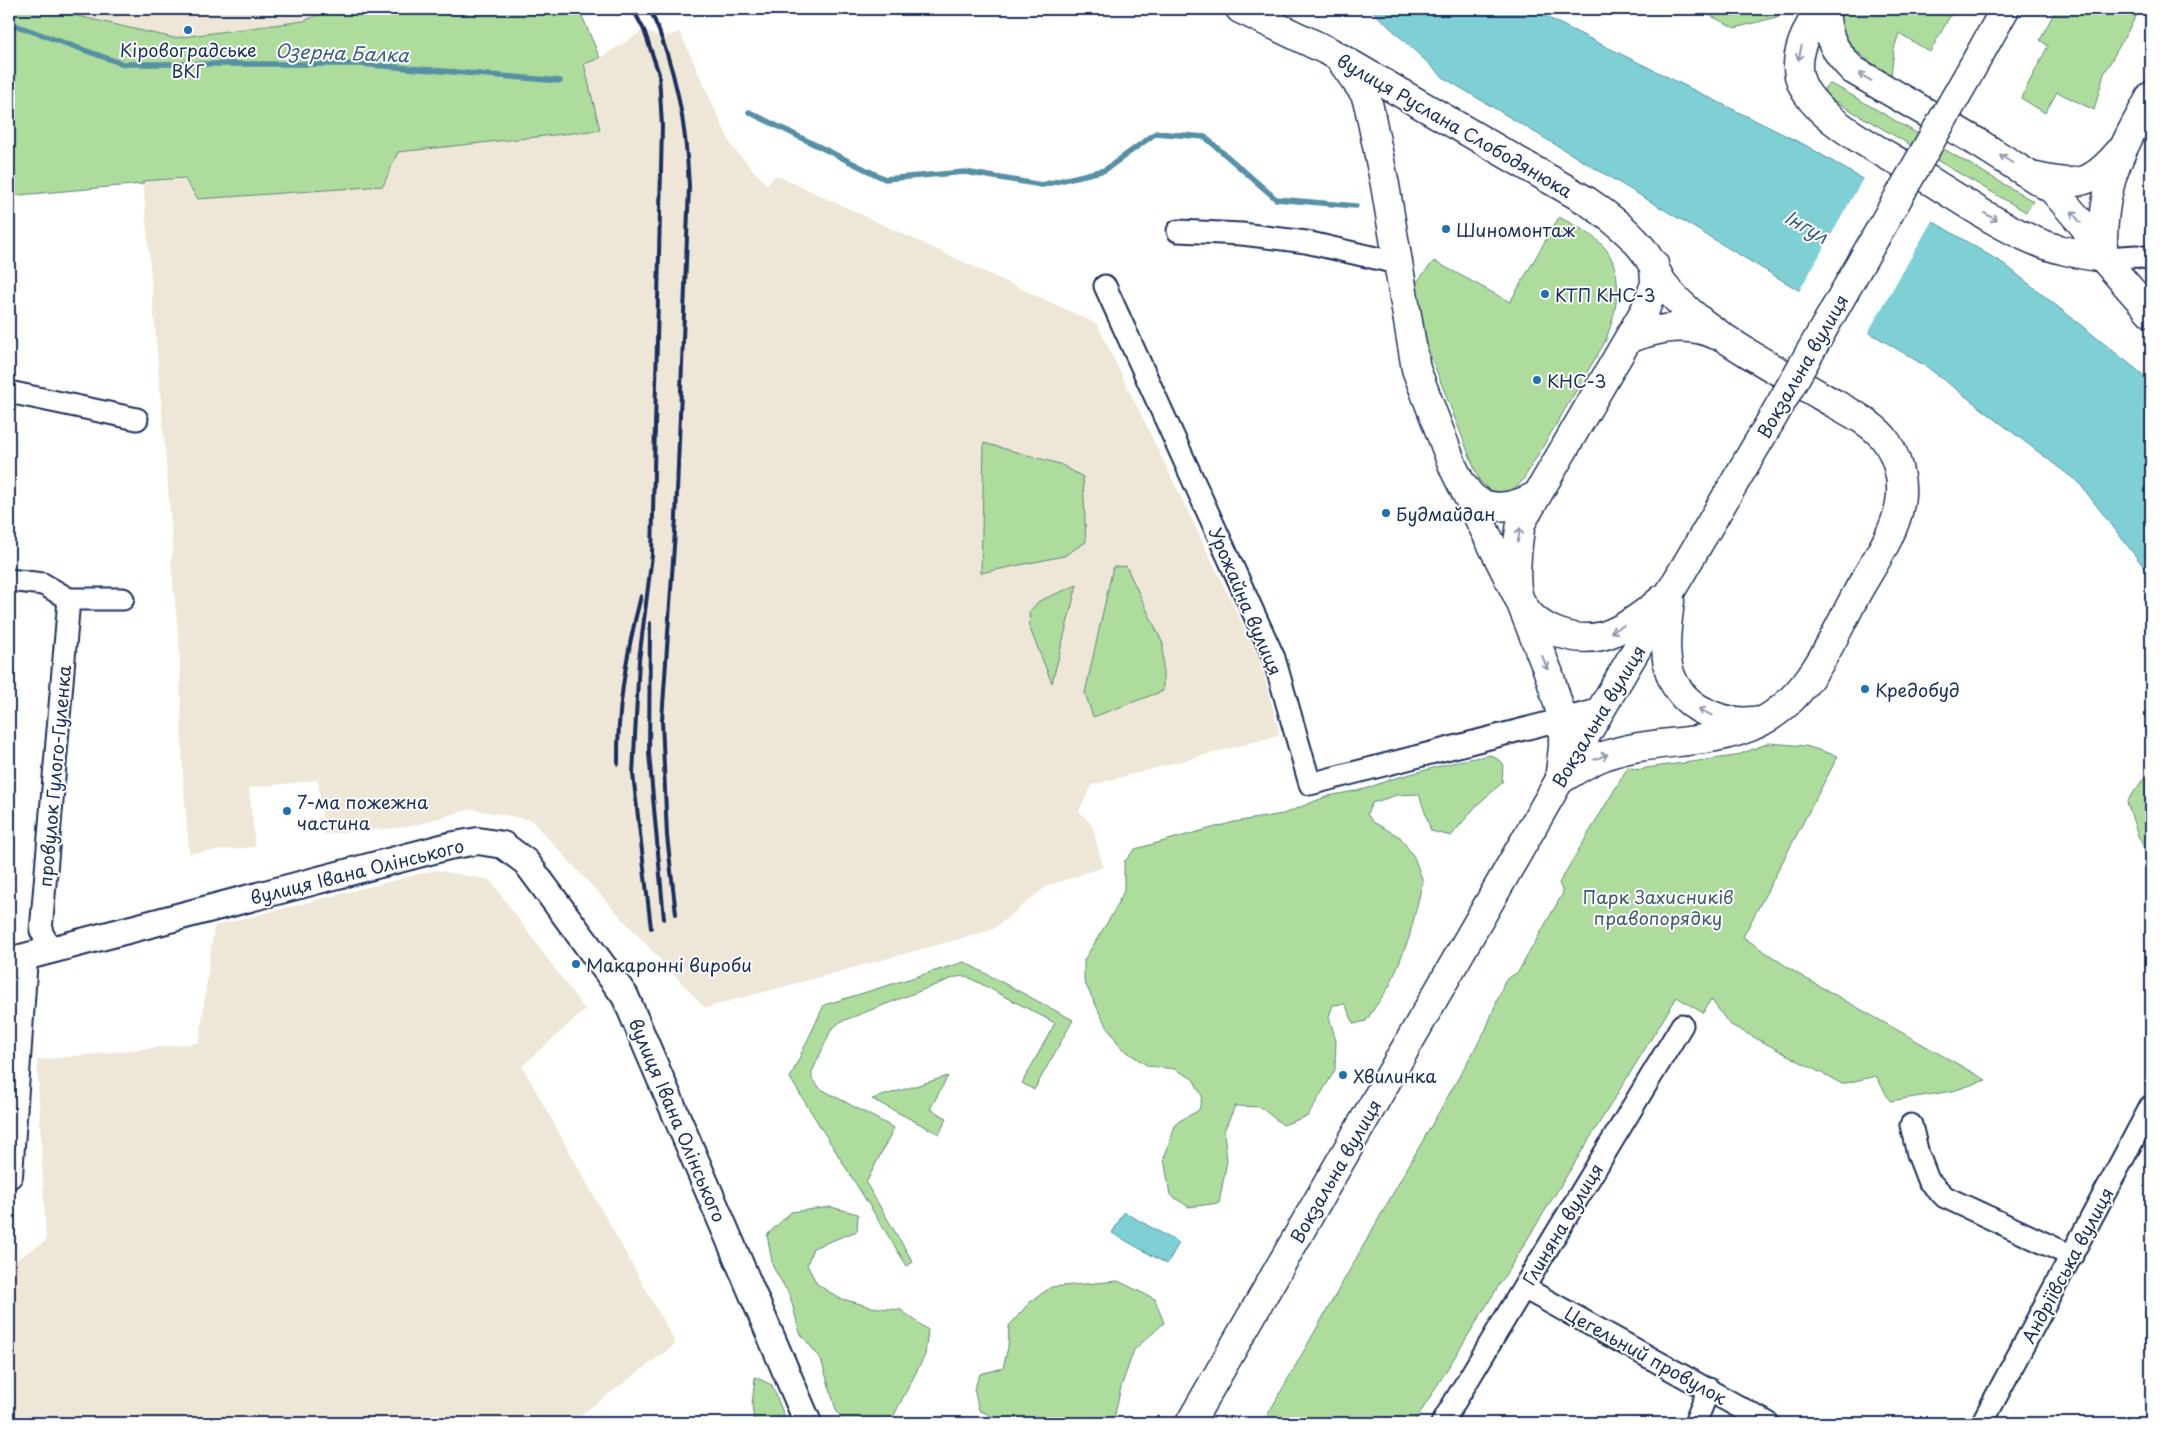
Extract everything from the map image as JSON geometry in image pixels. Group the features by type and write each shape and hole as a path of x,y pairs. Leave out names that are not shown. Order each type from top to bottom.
{"main road":[{"path":"1819,9 1803,42 1798,58 1800,77 1807,94 1820,109 1834,120 1949,192 2033,240 2071,253 2102,258"},
{"path":"1825,9 1828,36 1842,58 1853,70 2034,176 2053,190 2068,206 2102,258 2151,313"},
{"name":"Вокзальна вулиця","path":"1190,1423 1559,781 1672,592 1769,424 2005,9"},
{"name":"вулиця Руслана Слободянюка","path":"1255,12 1330,52 1587,201 1612,219 1632,237 1654,264 1663,282 1673,295 1700,320 1726,339"},
{"path":"1330,52 1354,77 1365,94 1369,107 1385,185 1416,369 1454,469 1520,601 1549,674 1563,720 1564,747 1559,781"},
{"path":"2034,176 2068,184 2085,180 2106,167 2120,151 2151,96"},
{"path":"2102,258 2102,226 2105,201 2120,151"},
{"path":"1654,264 1655,284 1652,294 1630,338 1535,496 1522,523 1516,563 1520,601 1529,614 1544,626 1564,636 1584,637 1610,634 1672,592"},
{"path":"1559,781 1584,765 1604,756 1644,746 1690,741 1743,731 1769,718 1788,703 1810,678 1896,519 1901,488 1898,469 1891,450 1873,428 1726,339 1706,330 1686,327 1653,330 1630,338"},
{"path":"1454,469 1468,492 1482,503 1498,508 1512,506 1535,496"},
{"path":"1672,592 1666,646 1668,667 1674,685 1685,700 1708,714 1728,720 1751,722 1769,718"}],"street":[{"path":"1178,231 1242,234 1306,242 1397,263"},
{"path":"2102,258 2137,256 2151,259"},
{"name":"Урожайна вулиця","path":"1105,286 1274,658 1310,784 1602,709"},
{"path":"9,392 137,419"},
{"path":"9,580 43,584 69,599 123,599"},
{"name":"провулок Гулого-Гуленка","path":"52,950 41,931 69,599"},
{"name":"вулиця Івана Олінського","path":"17,959 449,846 478,841 503,845 526,862 625,996 808,1423"},
{"path":"9,1175 17,959"},
{"name":"Глиняна вулиця","path":"1442,1423 1682,1025"},
{"name":"Андріївська вулиця","path":"1982,1423 2151,1106"},
{"path":"1911,1125 1918,1154 1928,1180 1945,1197 2072,1256"},
{"name":"Цегельний провулок","path":"1524,1288 1768,1423"},
{"path":"1695,1423 1709,1389"}],"shaded area":[{"name":"Кіровоградське ВКГ","path":"47,9 330,9 304,21 174,38"},
{"path":"644,30 662,38 680,32 732,147 767,185 776,175 1097,324 1260,660 1280,735 1092,785 1079,811 1092,825 1103,867 1047,886 992,930 705,1008 531,820 471,809 408,827 324,834 318,780 249,788 255,847 189,853 183,777 179,641 171,562 173,549 143,181 184,178 198,199 383,186 397,152 599,130 584,63 600,58"},
{"path":"435,870 490,880 585,1010 522,1066 676,1344 570,1423 9,1423 9,1264 46,1241 37,1060 199,1043 214,926"}],"green space":[{"path":"9,9 47,9 174,38 304,21 330,9 579,9 600,58 584,64 600,130 398,152 383,186 198,199 184,178 143,181 143,184 9,196 11,191 9,189"},
{"path":"1697,9 1783,9 1777,17 1735,28"},
{"path":"1839,9 1954,9 1930,52 1899,33 1894,49 1891,76 1863,56 1848,41 1840,21"},
{"path":"2056,9 2140,9 2104,74 2094,110 2057,92 2045,113 2021,98 2048,46 2040,40"},
{"path":"1830,84 2033,201 2026,212 1826,96 1824,88"},
{"path":"1559,217 1594,237 1609,254 1617,276 1615,310 1605,342 1523,480 1516,487 1508,491 1490,491 1479,480 1429,352 1414,285 1434,261 1510,302"},
{"path":"984,443 1060,464 1083,477 1086,542 1064,556 981,573"},
{"path":"1126,566 1163,644 1163,691 1093,717 1085,693 1113,567"},
{"path":"1077,585 1052,683 1030,629 1029,612 1039,601"},
{"name":"Парк Захисників правопорядку","path":"1769,743 1806,746 1838,756 1743,937 1798,974 1986,1080 1953,1091 1890,1101 1876,1076 1842,1084 1729,1024 1711,999 1703,1013 1677,997 1414,1423 1263,1423 1486,1029 1505,980 1518,972 1563,893 1559,883 1628,767 1641,770 1735,756"},
{"path":"1491,755 1503,763 1502,783 1477,805 1451,836 1431,831 1419,794 1397,795 1372,803 1367,814 1373,822 1400,837 1414,857 1423,881 1409,938 1390,985 1366,1021 1354,1024 1345,1004 1333,1005 1329,1017 1336,1041 1335,1070 1308,1116 1283,1125 1260,1107 1235,1106 1224,1131 1227,1161 1219,1203 1189,1207 1170,1195 1164,1158 1176,1123 1199,1110 1202,1096 1193,1079 1175,1069 1148,1066 1121,1048 1103,1020 1084,981 1084,960 1113,913 1124,891 1124,862 1135,849 1234,822 1283,814 1328,796 1365,789 1392,779 1459,761"},
{"path":"2151,773 2151,862 2138,836 2127,802 2146,775"},
{"path":"964,962 1073,1020 1034,1090 1022,1083 1055,1023 966,976 956,977 840,1022 831,1030 812,1072 812,1079 821,1089 894,1128 866,1183 913,1262 907,1266 790,1078 824,1005"},
{"path":"948,1076 930,1109 947,1118 939,1134 872,1099"},
{"path":"831,1207 858,1214 857,1231 813,1248 807,1265 817,1284 839,1298 871,1307 901,1310 928,1330 925,1355 890,1423 844,1423 836,1410 821,1359 800,1333 790,1296 773,1267 767,1235 791,1212"},
{"path":"1118,1281 1155,1299 1164,1323 1134,1350 1121,1387 1114,1419 1087,1420 1082,1423 1014,1423 1007,1419 995,1418 979,1410 974,1389 980,1374 1003,1368 1008,1347 1009,1326 1029,1303 1051,1287"},
{"path":"755,1377 772,1385 787,1423 754,1423 752,1405"}],"water":[{"name":"Інгул","path":"1370,9 1530,9 1807,146 2004,264 2151,381 2151,576 2079,483 1927,367 1444,78"},
{"path":"1124,1212 1179,1243 1167,1264 1112,1233"}],"pier":[{"path":"1864,177 1933,219 1867,334 1798,293"}],"waterway":[{"name":"Озерна Балка","path":"9,23 123,64 361,64 560,81"},
{"name":"Озерна Балка","path":"749,112 885,179 965,172 1042,185 1105,170 1156,133 1205,137 1276,199 1356,206"}],"railway":[{"path":"633,9 644,30 659,74 662,126 652,555 639,660 633,774 651,928"},
{"path":"650,9 667,53 678,96 688,162 689,186 676,517 662,720 667,836 676,914"},
{"path":"618,764 621,700 631,637 641,596"},
{"path":"650,623 649,753 664,919"}],"place":[{"name":"Кіровоградське ВКГ","path":"188,30"},
{"name":"Шиномонтаж","path":"1446,229"},
{"name":"КТП КНС-3","path":"1545,294"},
{"name":"КНС-3","path":"1537,380"},
{"name":"Будмайдан","path":"1386,513"},
{"name":"Кредобуд","path":"1865,689"},
{"name":"7-ма пожежна частина","path":"287,811"},
{"name":"Макаронні вироби","path":"576,964"},
{"name":"Хвилинка","path":"1343,1075"}]}
